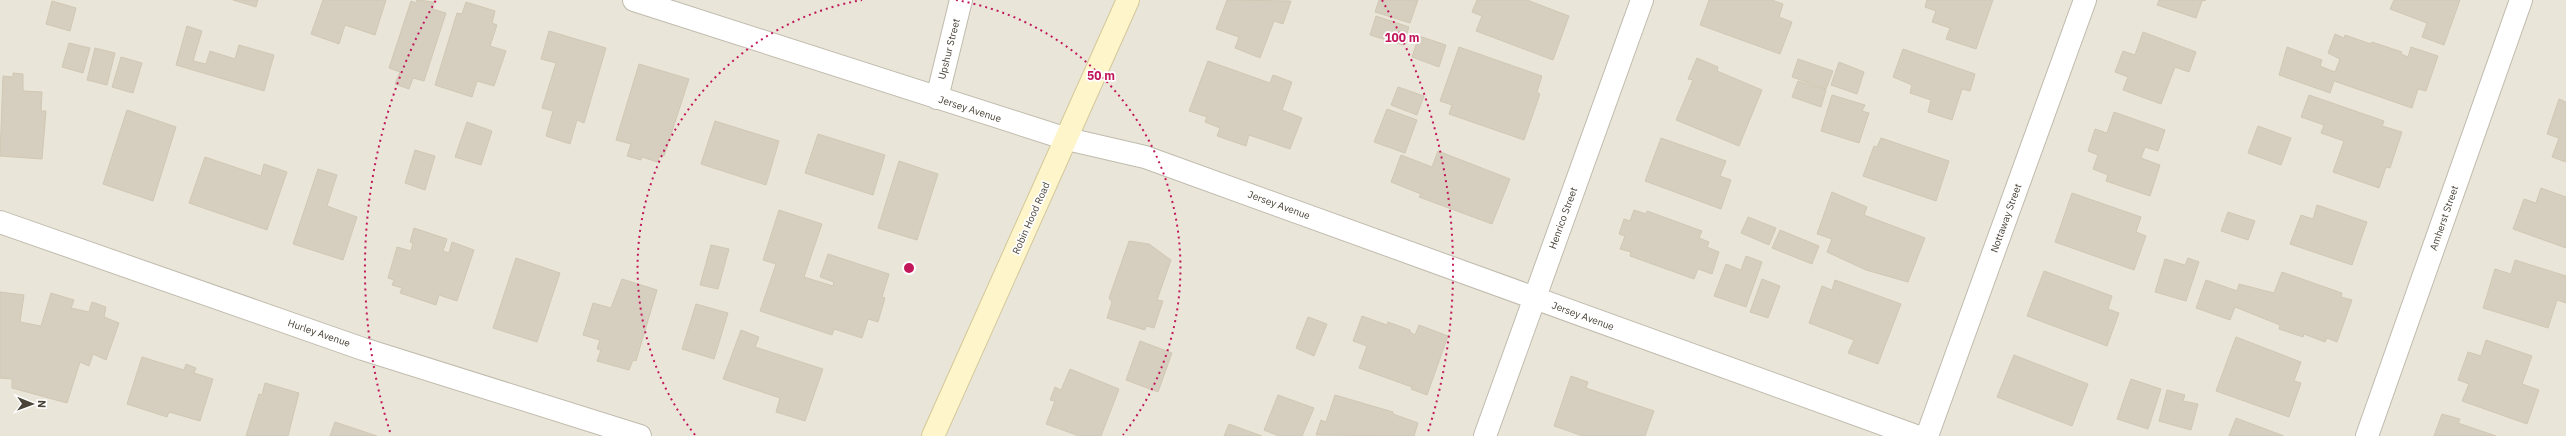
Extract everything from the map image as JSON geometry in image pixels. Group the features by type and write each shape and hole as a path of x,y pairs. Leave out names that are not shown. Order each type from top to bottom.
{"street":[{"name":"Jersey Avenue","path":"634,0 1067,139 1145,157 1916,436"},
{"name":"Upshur Street","path":"937,98 961,0"},
{"name":"Robin Hood Road","path":"933,436 1128,0"},
{"name":"Henrico Street","path":"1485,436 1642,0"},
{"name":"Nottaway Street","path":"1927,436 2085,0"},
{"name":"Amherst Street","path":"2367,436 2521,0"},
{"name":"Hurley Avenue","path":"0,222 363,349 640,436"}],"shaded area":[{"path":"0,0 2566,0 2566,436 0,436"}],"building":[{"path":"233,0 258,0 256,7"},
{"path":"323,0 386,0 375,35 345,25 339,44 311,34"},
{"path":"417,0 434,2 432,9 446,13 424,81 413,78 409,89 395,84 400,72 389,68 411,1 416,3"},
{"path":"1227,0 1291,1 1283,24 1274,21 1260,58 1235,48 1239,37 1216,29"},
{"path":"1379,0 1418,0 1410,23 1375,12"},
{"path":"1477,0 1527,0 1569,16 1553,60 1476,31 1482,16 1472,12"},
{"path":"1709,0 1772,0 1783,4 1779,17 1792,22 1780,54 1700,25"},
{"path":"1927,0 1993,0 1976,49 1946,39 1950,28 1932,22 1936,11 1925,7"},
{"path":"2159,0 2206,0 2202,1 2196,18 2157,5"},
{"path":"2394,0 2460,0 2444,45 2422,37 2427,23 2390,9"},
{"path":"52,1 76,8 70,31 46,24"},
{"path":"466,2 495,11 492,23 497,25 490,46 506,51 494,86 477,81 472,97 435,85 457,13 462,14"},
{"path":"1376,16 1409,27 1403,45 1370,35"},
{"path":"187,26 202,31 193,61 206,64 210,51 235,59 239,45 274,55 264,91 176,65"},
{"path":"549,31 606,48 584,123 577,120 570,144 546,136 553,111 542,108 556,63 541,59"},
{"path":"2143,32 2196,52 2189,72 2175,67 2161,104 2123,90 2128,77 2115,72 2123,51 2135,55"},
{"path":"2335,34 2344,38 2345,35 2371,44 2372,42 2402,52 2401,54 2408,57 2411,47 2438,56 2426,91 2418,89 2412,108 2334,81 2330,93 2279,75 2287,47 2322,60 2320,66 2335,72 2340,59 2328,53"},
{"path":"1419,36 1446,45 1439,67 1412,57"},
{"path":"69,43 90,48 83,73 62,67"},
{"path":"1459,47 1542,76 1537,92 1540,94 1524,140 1449,114 1452,105 1440,101"},
{"path":"95,48 115,53 107,85 87,80"},
{"path":"1903,49 1975,74 1970,91 1962,89 1952,120 1928,112 1931,100 1910,93 1912,85 1893,77"},
{"path":"121,57 142,63 133,93 112,87"},
{"path":"1697,58 1718,67 1717,71 1762,90 1739,146 1676,120 1693,80 1688,79"},
{"path":"1798,59 1833,71 1826,89 1792,77"},
{"path":"1208,61 1270,83 1273,75 1292,82 1282,110 1302,118 1290,149 1249,135 1246,146 1217,136 1220,128 1205,122 1207,117 1189,111"},
{"path":"1839,62 1864,72 1857,94 1831,85"},
{"path":"639,64 689,79 664,156 660,155 657,162 642,157 641,160 627,156 631,144 616,140"},
{"path":"13,73 23,74 23,91 42,92 41,111 46,111 42,159 0,156 3,76 13,77"},
{"path":"1798,81 1826,90 1821,107 1792,97"},
{"path":"1398,87 1424,96 1417,115 1391,105"},
{"path":"1832,95 1865,105 1862,111 1869,113 1859,143 1821,131"},
{"path":"2309,95 2384,121 2382,126 2402,132 2390,168 2386,167 2379,188 2333,172 2344,141 2321,133 2324,125 2301,117"},
{"path":"2559,99 2566,102 2566,162 2552,157 2559,138 2547,134"},
{"path":"1387,109 1417,120 1405,153 1374,142"},
{"path":"127,110 176,127 153,201 103,184"},
{"path":"2114,112 2165,130 2158,151 2145,147 2141,158 2160,165 2150,196 2106,181 2108,175 2093,169 2098,155 2088,151 2095,129 2107,133"},
{"path":"715,121 779,141 766,185 701,164"},
{"path":"467,122 492,131 481,165 455,157"},
{"path":"2258,126 2291,138 2281,165 2248,153"},
{"path":"818,134 885,155 873,195 805,173"},
{"path":"1661,138 1726,161 1720,176 1731,180 1721,209 1645,181"},
{"path":"1881,138 1949,161 1936,201 1863,176 1874,146 1877,147"},
{"path":"415,150 435,156 425,190 405,183"},
{"path":"1438,151 1510,179 1492,224 1419,197 1421,194 1391,182 1401,155 1432,167"},
{"path":"205,157 261,176 264,164 287,172 267,230 189,203"},
{"path":"899,161 938,174 917,240 878,228"},
{"path":"318,169 337,175 327,206 357,217 343,260 293,244"},
{"path":"2541,188 2566,197 2566,248 2513,229 2524,199 2536,203"},
{"path":"1832,192 1867,207 1864,215 1925,238 1908,282 1866,270 1827,252 1832,239 1817,234"},
{"path":"2072,193 2141,217 2136,232 2146,236 2134,270 2055,242"},
{"path":"2317,205 2367,222 2352,265 2290,244 2301,215 2313,219"},
{"path":"779,210 822,224 804,277 833,286 834,282 820,277 828,254 889,274 882,297 885,298 878,322 868,319 862,338 834,329 832,335 760,311 776,264 763,260"},
{"path":"1634,210 1646,214 1647,211 1702,231 1699,238 1709,242 1707,247 1719,252 1712,274 1698,269 1694,279 1630,256 1631,252 1620,249 1625,236 1619,234 1624,219 1630,221"},
{"path":"2228,212 2255,221 2248,240 2221,231"},
{"path":"1748,217 1776,228 1769,245 1741,233"},
{"path":"414,228 447,239 443,251 449,253 452,242 474,250 457,301 439,295 436,305 400,293 402,288 392,285 394,280 388,278 397,247 411,251 413,243 410,242"},
{"path":"1780,230 1819,246 1812,264 1772,248"},
{"path":"1129,241 1149,244 1171,260 1157,300 1163,301 1154,328 1146,326 1145,330 1107,318 1112,302 1109,298"},
{"path":"711,245 729,249 718,289 700,285"},
{"path":"1746,256 1762,262 1746,307 1714,296 1726,264 1741,270"},
{"path":"516,258 560,273 537,342 493,328"},
{"path":"2188,258 2199,262 2186,301 2155,292 2165,259 2185,265"},
{"path":"2515,260 2566,276 2566,303 2557,300 2548,328 2483,308 2495,269 2511,274"},
{"path":"2044,271 2112,296 2108,309 2119,313 2107,346 2027,316"},
{"path":"2282,272 2342,293 2341,297 2352,300 2337,342 2327,338 2325,342 2304,334 2303,337 2279,329 2280,325 2235,307 2230,320 2196,308 2206,280 2237,291 2239,284 2274,293"},
{"path":"622,279 657,290 636,361 633,360 629,370 597,361 601,350 597,349 600,340 583,335 593,303 611,308"},
{"path":"1762,279 1780,286 1768,318 1750,312"},
{"path":"1835,280 1901,304 1878,364 1848,353 1854,340 1809,323 1822,286 1832,290"},
{"path":"0,292 24,295 20,322 41,326 51,293 74,300 71,308 89,312 92,302 106,307 104,317 119,323 106,360 93,354 89,366 80,362 67,403 12,388 12,379 0,378"},
{"path":"696,304 728,313 714,359 682,349"},
{"path":"1362,316 1387,325 1388,322 1410,330 1410,332 1415,335 1419,325 1448,336 1427,395 1411,389 1412,387 1359,368 1367,346 1353,341"},
{"path":"1308,317 1327,324 1314,356 1296,348"},
{"path":"741,330 759,337 755,347 823,369 805,421 776,412 780,398 723,379"},
{"path":"2236,337 2301,362 2294,381 2301,383 2289,417 2216,391"},
{"path":"2486,340 2532,356 2522,384 2539,390 2527,424 2462,401 2469,384 2458,380 2468,352 2481,356"},
{"path":"1140,341 1172,353 1158,392 1126,380"},
{"path":"2014,355 2088,384 2072,426 1997,397"},
{"path":"142,357 184,370 186,364 196,368 194,373 213,379 200,421 169,412 167,417 127,404"},
{"path":"1070,369 1119,389 1101,436 1079,436 1046,424 1055,401 1050,400 1055,387 1061,390"},
{"path":"1571,376 1588,382 1586,388 1654,411 1645,436 1583,436 1554,426"},
{"path":"2131,379 2161,389 2148,429 2117,419"},
{"path":"265,383 299,393 288,436 246,436 259,394 262,395"},
{"path":"2167,390 2185,395 2183,401 2198,404 2191,430 2159,421"},
{"path":"1278,395 1314,408 1302,436 1279,436 1264,430"},
{"path":"1335,395 1393,412 1393,414 1418,423 1414,436 1316,435 1321,420 1326,422"},
{"path":"2442,414 2460,419 2458,423 2496,436 2434,436"},
{"path":"2236,418 2284,436 2229,436"},
{"path":"335,422 377,436 330,436"},
{"path":"1229,424 1262,436 1224,436"}]}
